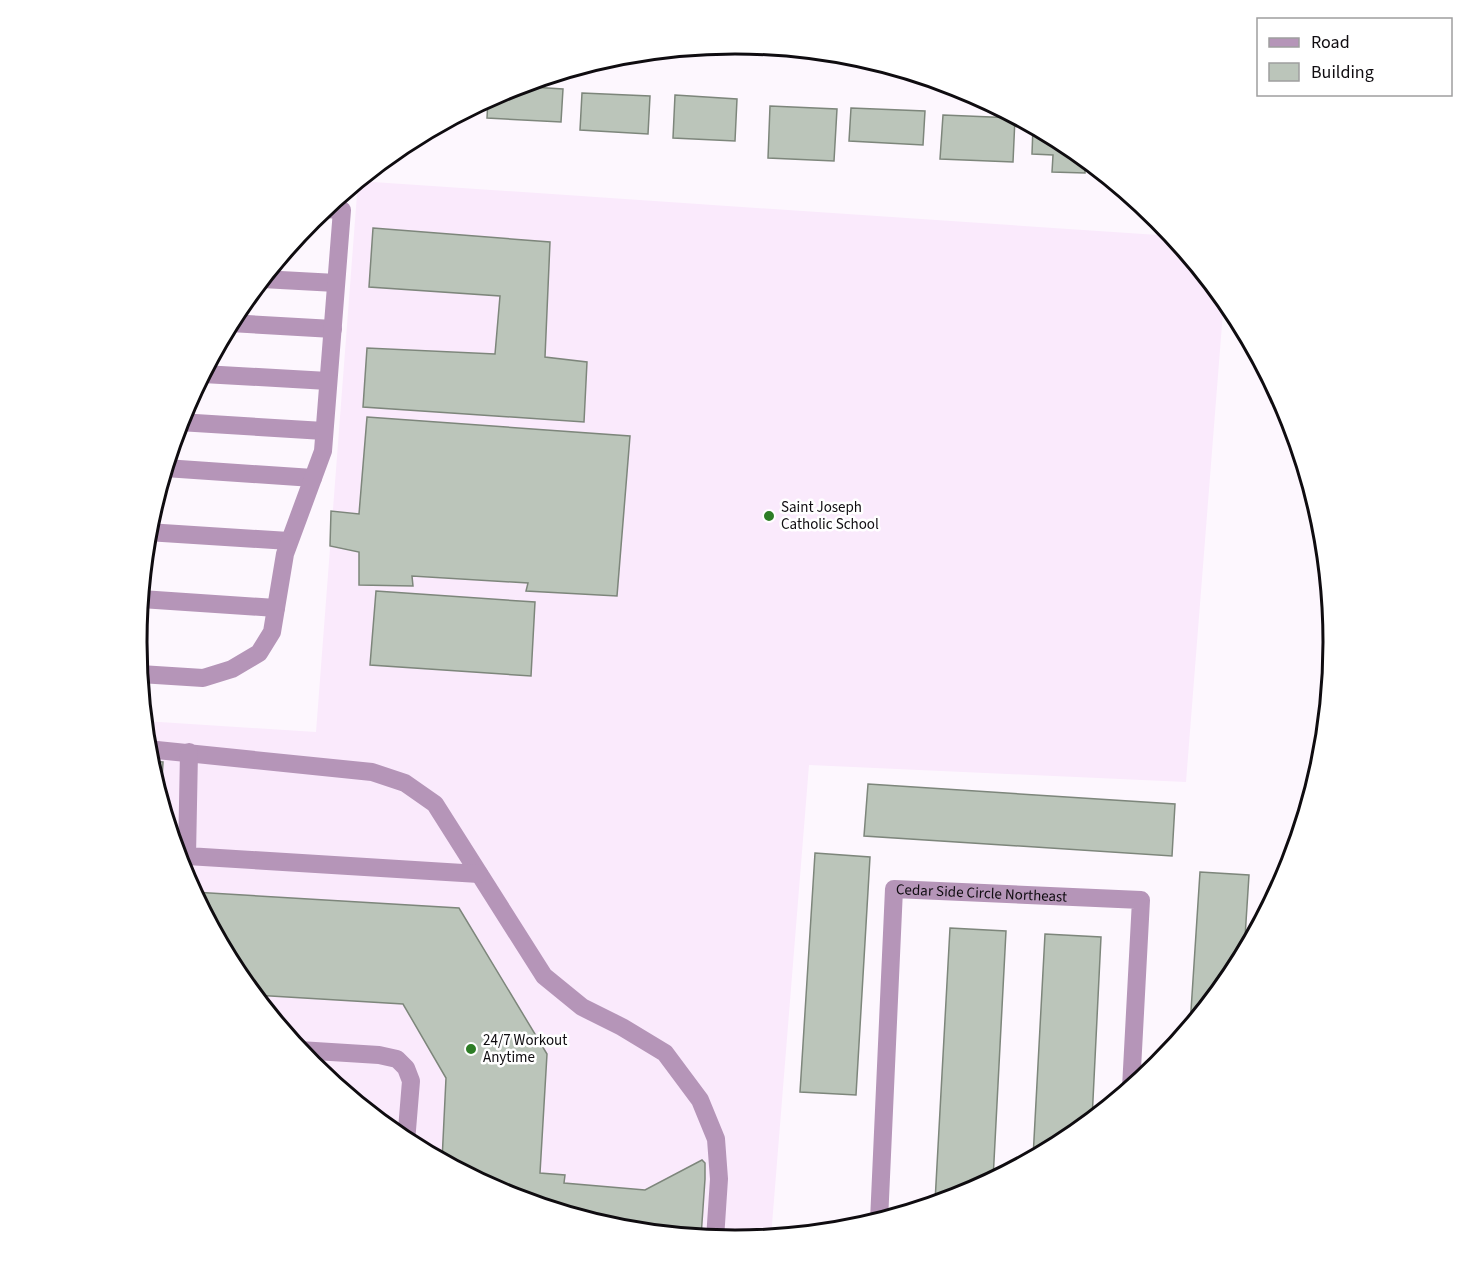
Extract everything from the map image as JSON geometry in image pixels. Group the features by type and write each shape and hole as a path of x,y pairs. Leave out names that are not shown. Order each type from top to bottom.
{"street":[{"path":"148,674 203,678 232,669 259,653 273,632 289,541 323,451 342,210 337,210"},
{"path":"273,280 336,283"},
{"path":"241,324 333,329"},
{"path":"212,375 328,381"},
{"path":"189,424 324,431"},
{"path":"173,469 313,478"},
{"path":"157,533 289,541"},
{"path":"148,599 276,608"},
{"path":"157,750 372,772 405,783 435,804 544,976 582,1007 622,1027 665,1053 700,1100 716,1139 719,1179 716,1229"},
{"path":"187,854 189,752"},
{"path":"188,856 479,874"},
{"name":"Cedar Side Circle Northeast","path":"879,1212 894,889 1142,900 1132,1076"},
{"path":"312,1051 379,1055 397,1059 406,1068 411,1081 407,1130"}],"shaded area":[{"name":"Saint Joseph Catholic School","path":"370,182 1159,235 1223,313 1186,782 809,765 772,1229 697,1229 620,1219 546,1199 510,1185 441,1151 408,1131 347,1084 293,1030 246,969 208,902 192,867 167,794 152,722 316,732 357,192"}],"building":[{"path":"540,88 563,89 561,122 487,118 487,109"},
{"path":"582,93 650,96 648,134 580,130"},
{"path":"675,95 737,99 735,141 673,138"},
{"path":"770,106 837,109 834,161 768,158"},
{"path":"851,108 925,111 923,145 849,141"},
{"path":"943,115 999,117 1015,125 1013,162 940,159"},
{"path":"1033,135 1062,153 1085,170 1085,173 1052,172 1053,155 1032,154"},
{"path":"373,228 550,242 545,357 587,362 584,422 363,407 367,348 495,354 500,296 369,287"},
{"path":"367,417 630,436 617,596 526,591 528,583 412,576 413,586 359,585 359,552 330,546 331,511 359,514"},
{"path":"376,591 535,602 531,676 370,665"},
{"path":"159,762 163,762 162,775"},
{"path":"868,784 1175,804 1172,856 864,836"},
{"path":"815,853 870,857 856,1095 800,1092"},
{"path":"1200,872 1249,875 1245,934 1224,969 1191,1013"},
{"path":"204,893 459,908 547,1054 540,1173 565,1175 564,1183 645,1190 702,1160 705,1163 705,1179 702,1229 620,1219 546,1199 510,1185 442,1152 446,1078 403,1004 266,996 226,936"},
{"path":"950,928 1006,931 994,1170 935,1195"},
{"path":"1045,934 1101,937 1093,1108 1034,1148"}],"place":[{"name":"Saint Joseph Catholic School","path":"769,516"},
{"name":"24/7 Workout Anytime","path":"471,1049"}]}
